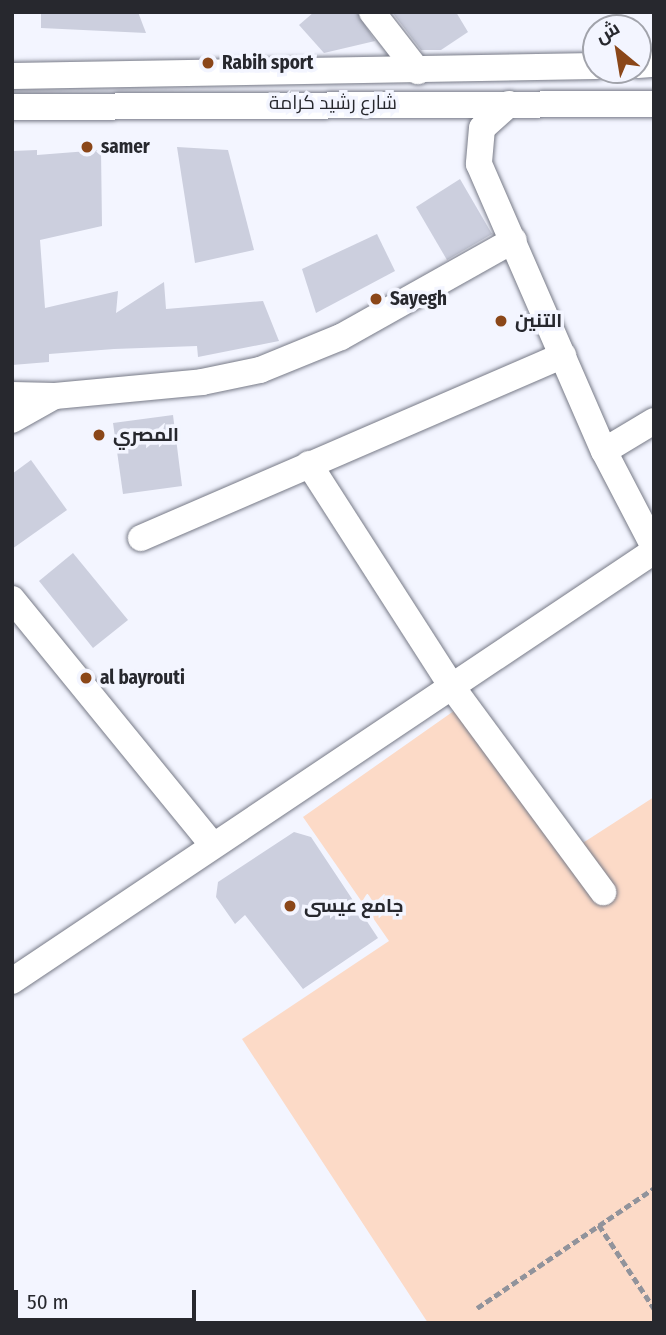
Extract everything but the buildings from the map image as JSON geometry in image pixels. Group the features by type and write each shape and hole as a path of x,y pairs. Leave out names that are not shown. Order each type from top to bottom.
{"street":[{"path":"372,12 418,71"},
{"name":"شارع رشيد كرامة","path":"12,76 582,66"},
{"path":"12,981 212,844 453,687 654,549 604,451 477,152 482,128 509,104"},
{"name":"شارع رشيد كرامة","path":"12,107 654,104"},
{"path":"12,395 55,396 202,382 288,362 514,240"},
{"path":"141,538 563,355"},
{"path":"12,420 55,396"},
{"path":"604,451 654,421"},
{"path":"309,464 453,687 603,892"},
{"path":"12,599 212,844"}],"path":[{"path":"477,1308 654,1188"},
{"path":"598,1225 653,1306"}],"shaded area":[{"path":"468,701 575,848 654,797 654,1323 428,1323 242,1039 389,941 303,817"}],"place":[{"name":"Rabih sport","path":"208,63"},
{"name":"samer","path":"87,147"},
{"name":"Sayegh","path":"376,299"},
{"name":"التنين","path":"501,321"},
{"name":"المصري","path":"99,435"},
{"name":"al bayrouti","path":"86,678"},
{"name":"جامع عيسى","path":"290,906"}]}
